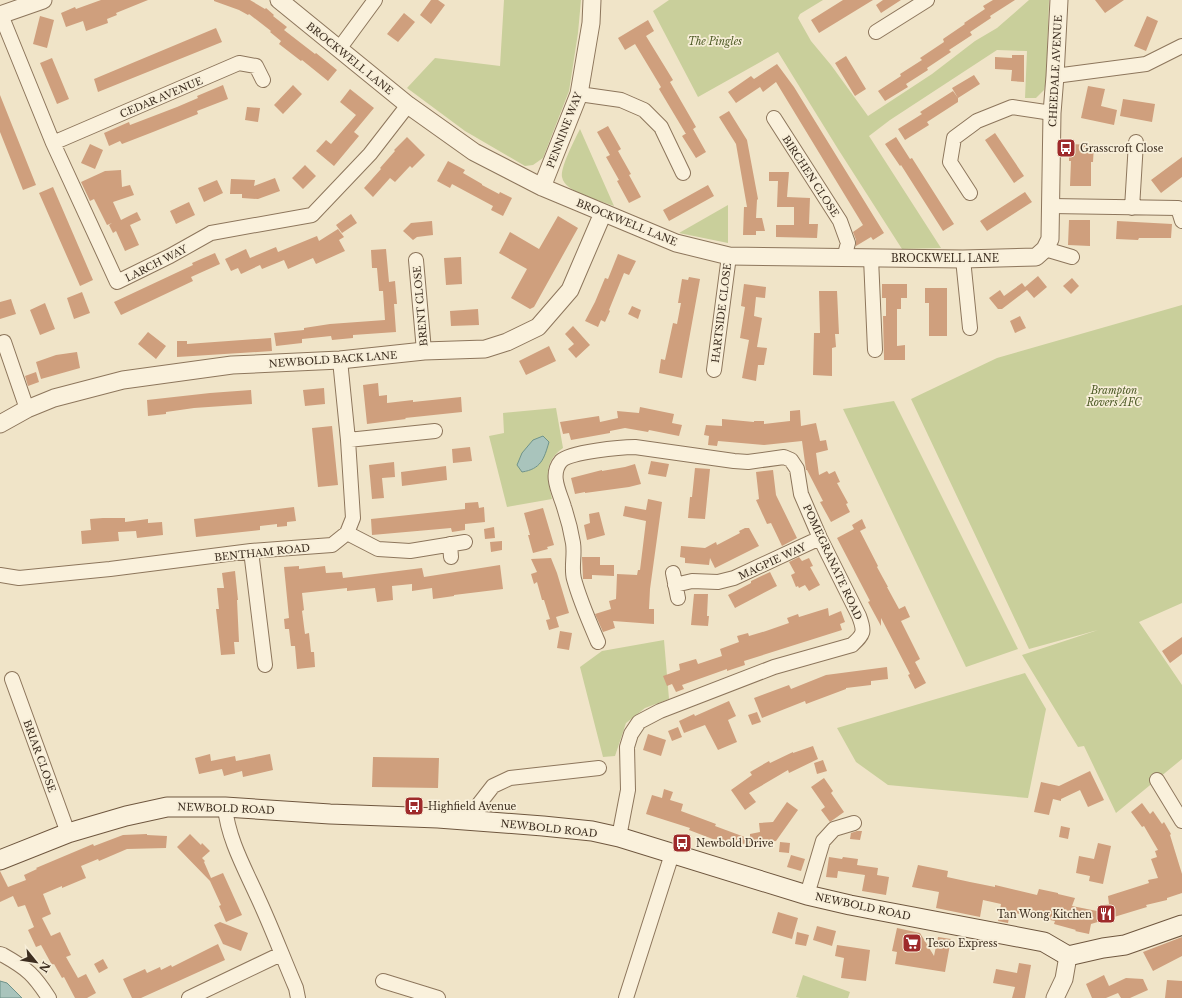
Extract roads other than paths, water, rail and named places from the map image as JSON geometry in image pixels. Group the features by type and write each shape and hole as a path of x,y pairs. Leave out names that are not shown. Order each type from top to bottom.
{"main road":[{"name":"NEWBOLD ROAD","path":"0,860 68,833 126,816 167,807 225,807 543,826 592,831 619,837 807,895 850,905 1044,942 1068,956"},
{"path":"1068,956 1103,948 1125,945 1182,925"}],"street":[{"path":"0,15 43,0"},
{"name":"BROCKWELL LANE","path":"279,0 408,105 474,152 542,188 676,243 729,256 963,259 1041,253 1072,257"},
{"path":"339,48 375,0"},
{"name":"PENNINE WAY","path":"542,188 579,94 591,23 592,0"},
{"name":"CHEEDALE AVENUE","path":"1041,253 1050,239 1052,113 1059,0"},
{"path":"876,32 923,1"},
{"name":"LARCH WAY","path":"0,15 54,143 117,282 211,234 312,215 370,154 408,105"},
{"path":"1055,76 1146,64 1182,46"},
{"name":"CEDAR AVENUE","path":"54,143 239,63 256,66 263,80"},
{"path":"579,94 621,100 644,110 661,127 683,173"},
{"path":"970,193 950,162 954,138 977,121 1012,107 1052,113"},
{"name":"BIRCHEN CLOSE","path":"774,118 840,221 848,243 844,258"},
{"path":"1132,208 1136,142"},
{"path":"1051,206 1132,208 1180,206 1182,222"},
{"name":"NEWBOLD BACK LANE","path":"0,424 27,409 54,398 123,380 232,365 340,360 424,351 485,349 507,342 538,327 570,290 603,213"},
{"name":"HARTSIDE CLOSE","path":"714,370 729,256"},
{"path":"871,258 875,350"},
{"path":"963,259 970,328"},
{"name":"BRENT CLOSE","path":"416,260 424,351"},
{"path":"4,342 27,409"},
{"path":"340,360 348,440 353,518 347,533 378,549 410,551 450,550 465,542"},
{"path":"348,440 435,432"},
{"name":"POMEGRANATE ROAD","path":"599,642 586,614 573,577 574,544 564,506 556,486 556,470 562,461 570,456 621,446 635,446 748,462 784,457 791,460 797,468 801,494 820,538 859,616 863,628 862,636 852,645 774,667 660,711 639,722 631,734 627,747 628,790 619,837"},
{"name":"BENTHAM ROAD","path":"0,575 19,578 110,569 251,551 332,545 347,533"},
{"name":"MAGPIE WAY","path":"675,585 692,581 718,582 734,578 820,538"},
{"path":"251,551 265,665"},
{"name":"BRIAR CLOSE","path":"12,679 68,833"},
{"path":"477,822 479,804 493,786 510,778 599,768"},
{"path":"1157,780 1182,821"},
{"path":"225,807 226,821 230,833 298,998"},
{"path":"807,895 823,841 834,829 854,823"},
{"path":"626,998 672,854"},
{"path":"0,954 22,966 36,978 50,998"},
{"path":"189,998 281,954"},
{"path":"1055,998 1064,979 1068,956"},
{"path":"383,982 438,998"}],"water":[{"path":"543,436 549,442 541,462 538,466 522,472 517,465 522,453 533,440"},
{"path":"0,981 7,983 22,998 0,998"}],"place":[{"name":"Grasscroft Close","path":"1066,148"},
{"name":"Highfield Avenue","path":"414,806"},
{"name":"Newbold Drive","path":"682,843"},
{"name":"Tan Wong Kitchen","path":"1106,914"},
{"name":"Tesco Express","path":"912,943"}],"park label":[{"name":"The Pingles","path":"715,41"},
{"name":"Brampton Rovers AFC","path":"1114,396"}]}
